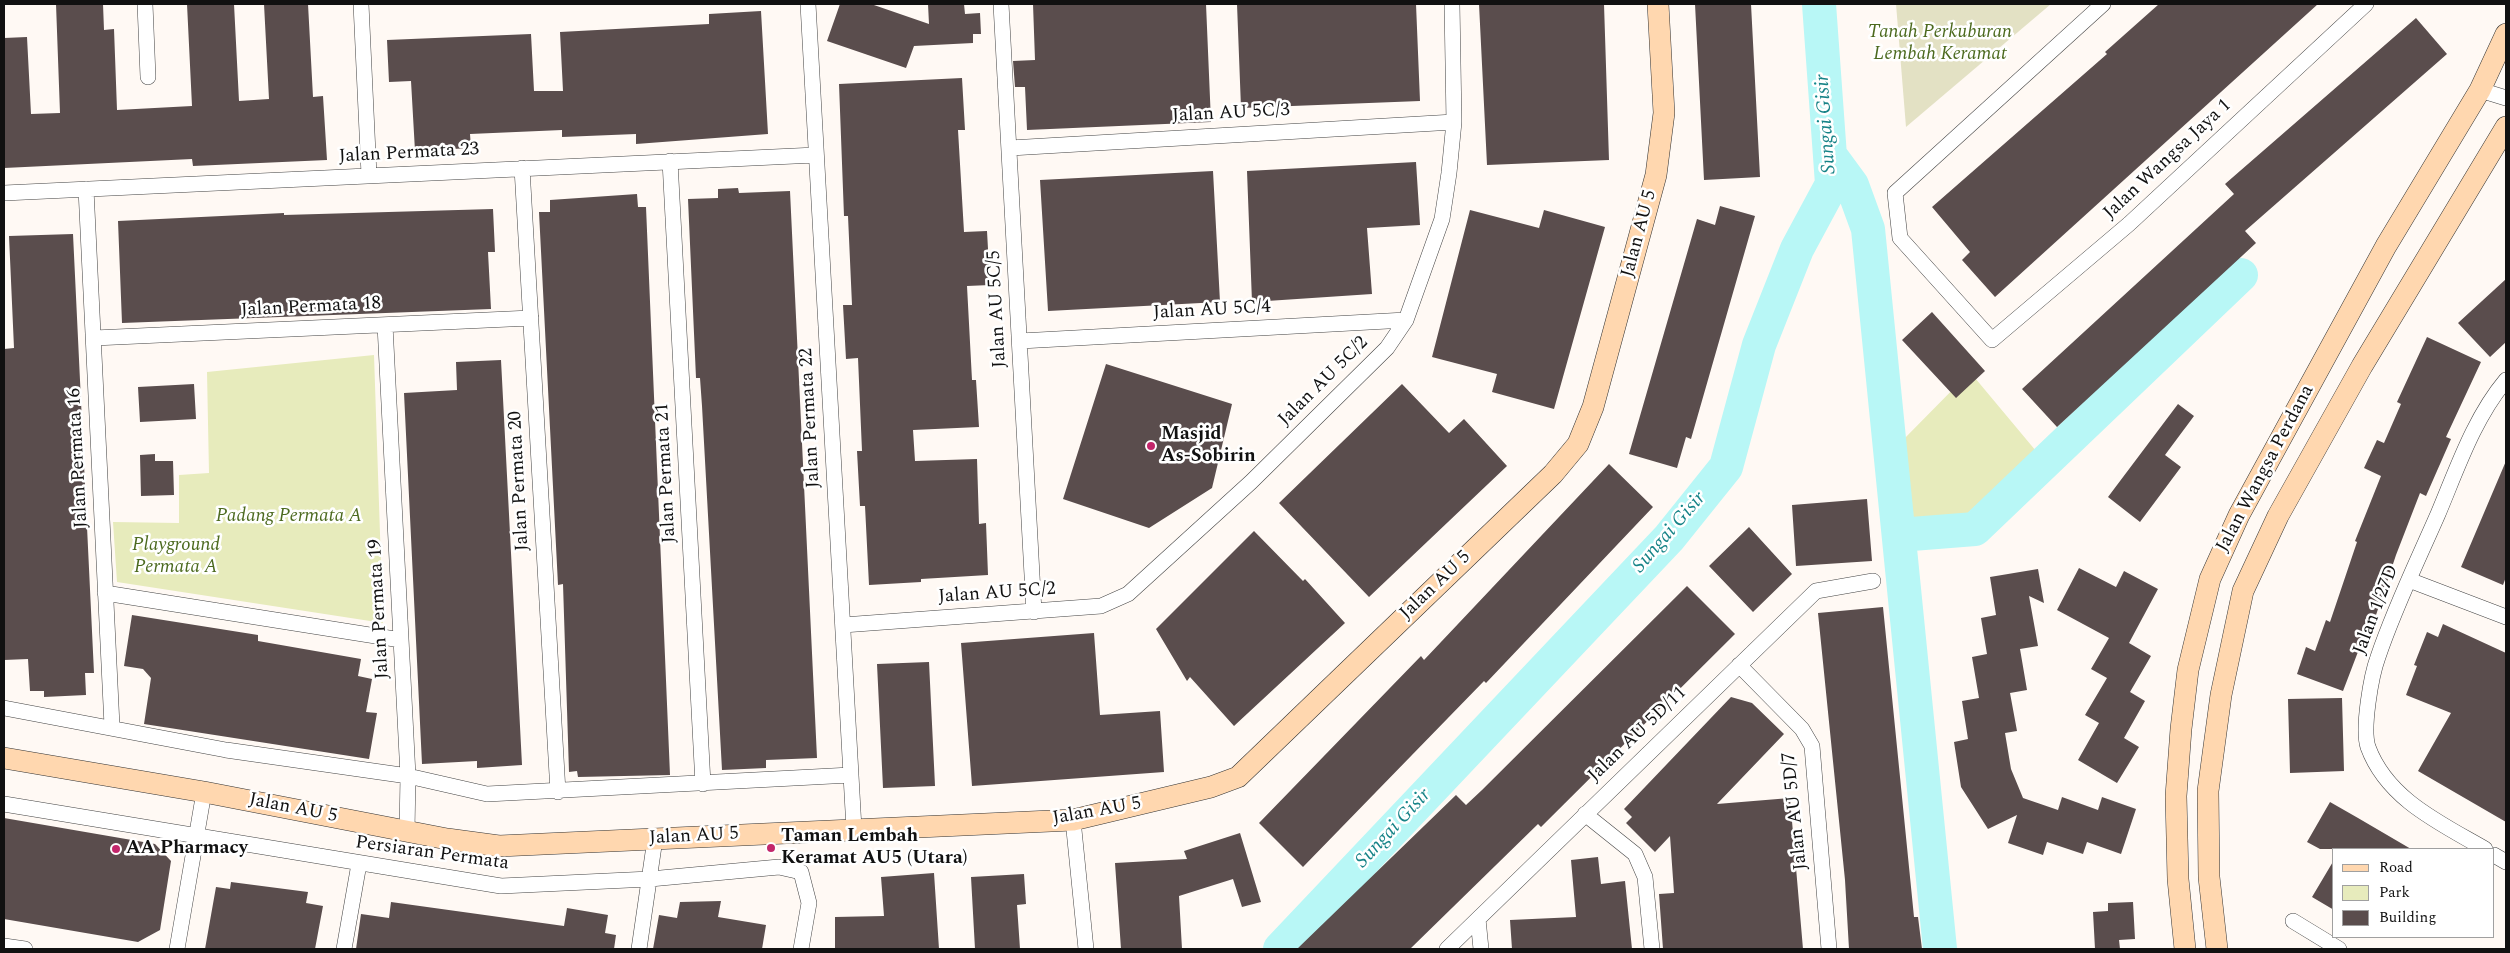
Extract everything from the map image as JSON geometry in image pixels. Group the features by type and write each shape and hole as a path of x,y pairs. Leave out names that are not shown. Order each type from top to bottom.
{"main road":[{"name":"Jalan AU 5","path":"4,758 204,792 447,840 499,846 1073,820 1210,787 1238,777 1553,474 1578,444 1593,407 1656,175 1664,113 1658,4"},
{"name":"Jalan Wangsa Perdana","path":"2185,949 2178,879 2176,786 2180,729 2188,670 2210,579 2239,515 2386,246 2480,90 2506,34"},
{"name":"Jalan Wangsa Perdana","path":"2217,949 2210,877 2208,791 2221,695 2243,591 2278,516 2357,374 2506,127"}],"street":[{"path":"145,4 148,77"},
{"path":"361,4 370,175"},
{"name":"Jalan Permata 22","path":"808,4 854,829"},
{"name":"Jalan AU 5C/5","path":"1001,4 1034,612"},
{"name":"Jalan AU 5C/2","path":"843,624 1101,606 1128,594 1251,482 1387,348 1406,320 1442,219 1454,122 1452,4"},
{"name":"Jalan Wangsa Jaya 1","path":"2103,4 1895,194 1900,238 1992,340 2129,224 2366,4"},
{"path":"2480,90 2506,98"},
{"name":"Jalan AU 5C/3","path":"1010,148 1454,122"},
{"name":"Jalan Permata 23","path":"4,192 816,154"},
{"name":"Jalan Permata 21","path":"670,161 703,784"},
{"name":"Jalan Permata 20","path":"522,168 558,792"},
{"name":"Jalan Permata 16","path":"86,189 112,726"},
{"name":"Jalan Permata 18","path":"94,338 531,318"},
{"name":"Jalan AU 5C/4","path":"1020,341 1406,320"},
{"name":"Jalan Permata 19","path":"385,325 408,776 407,831"},
{"name":"Jalan 1/27D","path":"2483,848 2422,812 2391,786 2367,745 2366,722 2377,659 2474,430 2506,380"},
{"path":"2410,580 2506,617"},
{"name":"Jalan AU 5D/11","path":"1447,949 1816,591 1873,581"},
{"path":"106,593 401,640"},
{"name":"Jalan AU 5D/7","path":"1739,665 1802,729 1812,746 1829,949"},
{"path":"4,708 112,726 226,750 408,776 487,794 558,792 851,775"},
{"path":"177,949 204,792"},
{"name":"Persiaran Permata","path":"4,804 197,834 359,864 500,886 650,879 779,868 800,872 809,903 801,949"},
{"path":"1585,814 1635,854 1645,877 1652,949"},
{"path":"1073,820 1086,949"},
{"path":"639,949 655,839"},
{"path":"2495,855 2506,862"},
{"path":"344,949 359,864"},
{"path":"1478,919 1481,949"},
{"path":"2293,921 2338,949"},
{"path":"4,946 25,949"}],"green space":[{"name":"Tanah Perkuburan Lembah Keramat","path":"1896,4 2051,4 1906,127"},
{"name":"Padang Permata A","path":"374,355 383,623 117,582 113,522 179,523 179,475 209,473 207,372"},
{"path":"1970,372 2036,451 1968,513 1908,520 1901,442"}],"building":[{"path":"56,4 103,4 104,30 114,29 117,110 192,106 187,4 234,4 239,101 269,99 264,4 308,4 313,97 323,96 327,160 193,166 192,159 4,168 4,38 27,37 31,114 60,113"},
{"path":"840,4 871,4 929,24 928,4 964,4 965,14 980,13 981,34 973,34 973,43 914,46 906,68 827,41"},
{"path":"1033,4 1206,4 1211,122 1027,130 1025,87 1015,87 1013,61 1035,60"},
{"path":"1237,4 1416,4 1420,101 1241,108"},
{"path":"1479,4 1604,4 1609,160 1487,165"},
{"path":"1695,4 1751,4 1760,177 1704,180"},
{"path":"2159,4 2318,4 1995,297 1962,260 1970,252 1932,207 2107,54 2105,52"},
{"path":"761,11 768,134 636,144 636,134 562,137 562,130 470,134 471,148 415,151 411,81 389,82 387,40 531,34 534,91 563,91 560,32 709,24 709,14"},
{"path":"2416,18 2447,54 2245,231 2256,243 2057,427 2022,389 2234,194 2225,184"},
{"path":"962,78 965,130 958,130 964,232 987,231 990,285 967,286 972,380 976,380 979,427 913,430 915,461 977,459 979,524 986,523 988,575 921,579 921,582 869,585 865,506 860,506 857,451 862,451 858,358 846,359 843,305 852,305 848,216 844,216 839,84"},
{"path":"1416,162 1420,225 1367,228 1372,294 1252,302 1247,171"},
{"path":"1213,171 1220,302 1048,311 1040,180"},
{"path":"738,188 739,193 790,191 817,758 766,760 766,768 722,770 702,406 700,378 696,378 688,199 718,198 718,189"},
{"path":"637,194 638,207 646,207 670,775 578,777 577,771 569,772 563,584 558,585 539,212 550,212 550,200"},
{"path":"1720,206 1755,216 1691,439 1686,437 1677,468 1629,454 1697,219 1715,225"},
{"path":"493,209 495,252 488,252 491,309 122,323 118,221 284,213 284,215"},
{"path":"1470,210 1539,228 1544,210 1605,227 1554,409 1492,392 1497,374 1432,357"},
{"path":"73,234 94,673 85,673 86,695 44,697 44,691 30,691 28,659 4,660 4,349 14,348 9,236"},
{"path":"2506,279 2506,342 2490,357 2458,323"},
{"path":"1932,312 1985,371 1956,398 1902,340"},
{"path":"2427,337 2481,362 2446,437 2451,439 2426,496 2420,493 2396,555 2373,624 2369,623 2343,691 2297,674 2306,647 2315,651 2326,620 2330,622 2357,542 2355,541 2381,476 2364,468 2377,440 2384,443 2401,404 2397,402"},
{"path":"501,360 522,765 477,768 477,761 422,764 404,393 457,390 456,362"},
{"name":"Masjid As-Sobirin","path":"1106,364 1232,404 1212,488 1149,528 1063,499"},
{"path":"194,384 196,419 140,422 138,387"},
{"path":"1402,384 1449,433 1464,419 1507,466 1369,597 1279,503"},
{"path":"2178,404 2194,416 2165,455 2181,467 2140,522 2108,497"},
{"path":"155,454 155,461 173,461 174,495 141,496 140,455"},
{"path":"2506,461 2506,577 2503,585 2461,567"},
{"path":"1609,464 1653,507 1486,683 1484,681 1303,867 1259,823 1421,656 1424,660"},
{"path":"1867,499 1872,561 1796,566 1792,505"},
{"path":"1749,527 1792,574 1753,612 1709,566"},
{"path":"1254,531 1303,581 1305,579 1345,623 1234,726 1190,677 1187,681 1156,629"},
{"path":"2079,568 2116,587 2124,571 2158,589 2129,643 2151,656 2130,692 2145,701 2124,738 2139,747 2117,783 2078,760 2099,723 2085,715 2107,678 2091,669 2109,638 2057,610"},
{"path":"2038,569 2044,603 2029,596 2038,646 2020,649 2027,690 2010,693 2017,731 2005,733 2011,769 2023,798 2058,810 2062,797 2098,810 2102,797 2136,809 2121,854 2087,842 2083,854 2047,842 2043,855 2008,843 2017,815 1988,829 1961,787 1954,742 1968,739 1962,701 1979,698 1972,657 1987,654 1981,618 1996,615 1990,577"},
{"path":"1687,586 1735,634 1541,827 1538,824 1410,949 1297,949 1456,795 1466,805"},
{"path":"1883,607 1914,917 1918,917 1922,949 1849,949 1845,880 1818,613"},
{"path":"132,615 258,635 258,641 361,659 358,676 372,679 366,712 377,713 369,759 144,724 151,678 143,669 124,666"},
{"path":"2443,624 2506,653 2506,822 2418,771 2451,713 2406,695 2417,666 2414,665 2427,632 2438,637"},
{"path":"1094,633 1100,715 1160,711 1164,772 972,786 961,643"},
{"path":"929,662 935,786 883,788 877,664"},
{"path":"1731,697 1752,703 1784,734 1717,804 1790,798 1803,949 1663,949 1659,894 1674,893 1670,836 1655,852 1626,823 1632,817 1624,809"},
{"path":"2342,698 2344,771 2290,773 2288,699"},
{"path":"2330,802 2409,848 2320,849 2307,842"},
{"path":"4,818 155,844 171,861 160,930 138,942 4,919"},
{"path":"1240,833 1261,902 1242,907 1233,879 1179,896 1182,949 1121,949 1115,863 1187,859 1184,851"},
{"path":"1598,857 1601,884 1625,881 1632,949 1512,949 1510,920 1576,917 1571,860"},
{"path":"2332,863 2332,909 2312,897"},
{"path":"934,873 939,949 835,949 835,917 884,916 881,877"},
{"path":"1024,874 1026,904 1017,905 1020,949 975,949 971,877"},
{"path":"231,882 308,892 306,903 323,906 315,949 205,949 216,887 230,889"},
{"path":"721,901 718,917 766,925 762,949 653,949 659,915 677,918 680,902"},
{"path":"391,902 564,926 567,908 608,915 605,933 616,935 614,949 356,949 361,914 389,918"},
{"path":"2133,902 2135,939 2119,940 2120,949 2095,949 2093,912 2108,911 2108,903"}],"waterway":[{"name":"Sungai Gisir","path":"1280,949 1669,538 1726,467 1759,345 1797,249 1832,184 1819,4"},
{"path":"1830,155 1852,185 1868,229 1940,949"},
{"path":"1899,535 1975,529 2241,275"}],"place":[{"name":"Masjid As-Sobirin","path":"1151,446"},
{"name":"Taman Lembah Keramat AU5 (Utara)","path":"771,848"},
{"name":"AA Pharmacy","path":"116,849"}],"park label":[{"name":"Playground Permata A","path":"176,557"}]}
